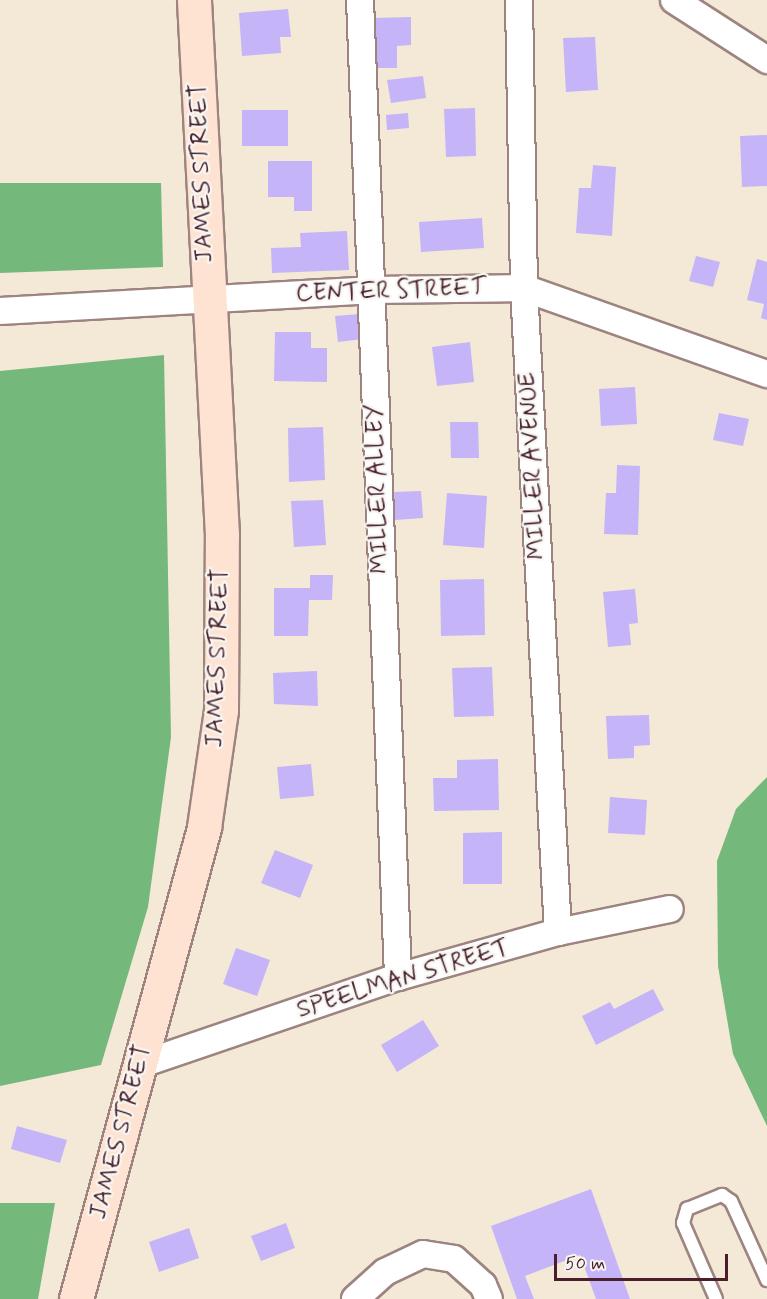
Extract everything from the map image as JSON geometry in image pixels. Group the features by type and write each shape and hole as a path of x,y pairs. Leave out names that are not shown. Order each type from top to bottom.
{"street":[{"name":"JAMES STREET","path":"76,1299 204,828 220,710 222,535 207,299 195,0"},
{"name":"MILLER ALLEY","path":"360,0 398,977"},
{"name":"MILLER AVENUE","path":"519,0 524,288 558,932"},
{"path":"674,0 767,60"},
{"name":"CENTER STREET","path":"0,311 370,290 524,288 767,374"},
{"name":"SPEELMAN STREET","path":"140,1065 398,977 558,932 670,909"},
{"path":"355,1299 386,1272 423,1254 454,1259 483,1285 489,1299"}],"lane":[{"path":"716,1299 683,1223 687,1209 722,1195 731,1200 767,1280"}],"green space":[{"path":"0,183 161,183 163,267 0,273"},
{"path":"164,355 171,737 148,907 101,1065 0,1086 0,371"},
{"path":"767,777 767,1126 733,1054 718,966 717,861 736,809"},
{"path":"0,1203 55,1203 38,1299 0,1299"}],"building":[{"path":"288,9 291,37 280,37 281,53 242,56 239,13"},
{"path":"411,17 411,45 397,46 397,68 376,68 375,18"},
{"path":"595,37 598,90 566,92 563,38"},
{"path":"423,76 426,98 391,103 387,80"},
{"path":"475,108 476,156 446,157 444,109"},
{"path":"242,110 288,110 288,146 242,146"},
{"path":"408,113 409,128 387,130 386,115"},
{"path":"767,135 767,186 742,187 740,136"},
{"path":"268,161 312,161 312,211 294,211 294,197 268,197"},
{"path":"593,165 616,167 612,236 576,233 579,188 591,188"},
{"path":"482,218 484,248 421,252 419,222"},
{"path":"347,231 349,270 272,273 271,248 301,247 300,233"},
{"path":"696,256 720,262 713,287 689,281"},
{"path":"757,259 767,262 767,320 761,318 764,304 747,300"},
{"path":"360,314 363,339 338,342 335,316"},
{"path":"275,332 311,332 311,348 327,348 327,382 274,381"},
{"path":"470,342 474,382 437,386 432,347"},
{"path":"635,387 637,424 601,426 599,389"},
{"path":"719,413 749,419 743,446 713,440"},
{"path":"450,422 478,422 479,458 451,458"},
{"path":"323,427 325,480 289,482 288,428"},
{"path":"617,465 640,466 638,535 604,534 606,493 616,493"},
{"path":"421,491 423,518 395,520 394,492"},
{"path":"447,493 487,496 484,548 443,545"},
{"path":"323,500 326,545 294,547 291,501"},
{"path":"310,575 333,575 332,600 309,600 308,636 274,636 274,588 310,588"},
{"path":"484,579 485,635 441,636 440,580"},
{"path":"635,589 638,623 629,624 631,645 608,647 603,592"},
{"path":"492,667 494,716 454,717 452,668"},
{"path":"317,671 318,706 274,704 273,673"},
{"path":"649,715 650,745 634,746 634,758 608,759 606,716"},
{"path":"498,759 499,810 434,811 433,778 457,778 457,760"},
{"path":"311,764 314,796 280,799 277,767"},
{"path":"610,797 647,800 645,835 608,833"},
{"path":"502,832 502,884 463,884 463,833"},
{"path":"275,850 313,865 300,898 261,883"},
{"path":"236,948 270,960 257,996 223,984"},
{"path":"653,989 664,1010 596,1045 582,1016 610,1002 614,1009"},
{"path":"423,1020 439,1046 397,1072 381,1045"},
{"path":"17,1126 67,1140 60,1163 11,1149"},
{"path":"591,1189 630,1299 596,1299 580,1255 525,1276 534,1299 517,1299 491,1226"},
{"path":"286,1223 295,1248 261,1261 251,1236"},
{"path":"189,1228 199,1258 159,1272 149,1242"}]}
